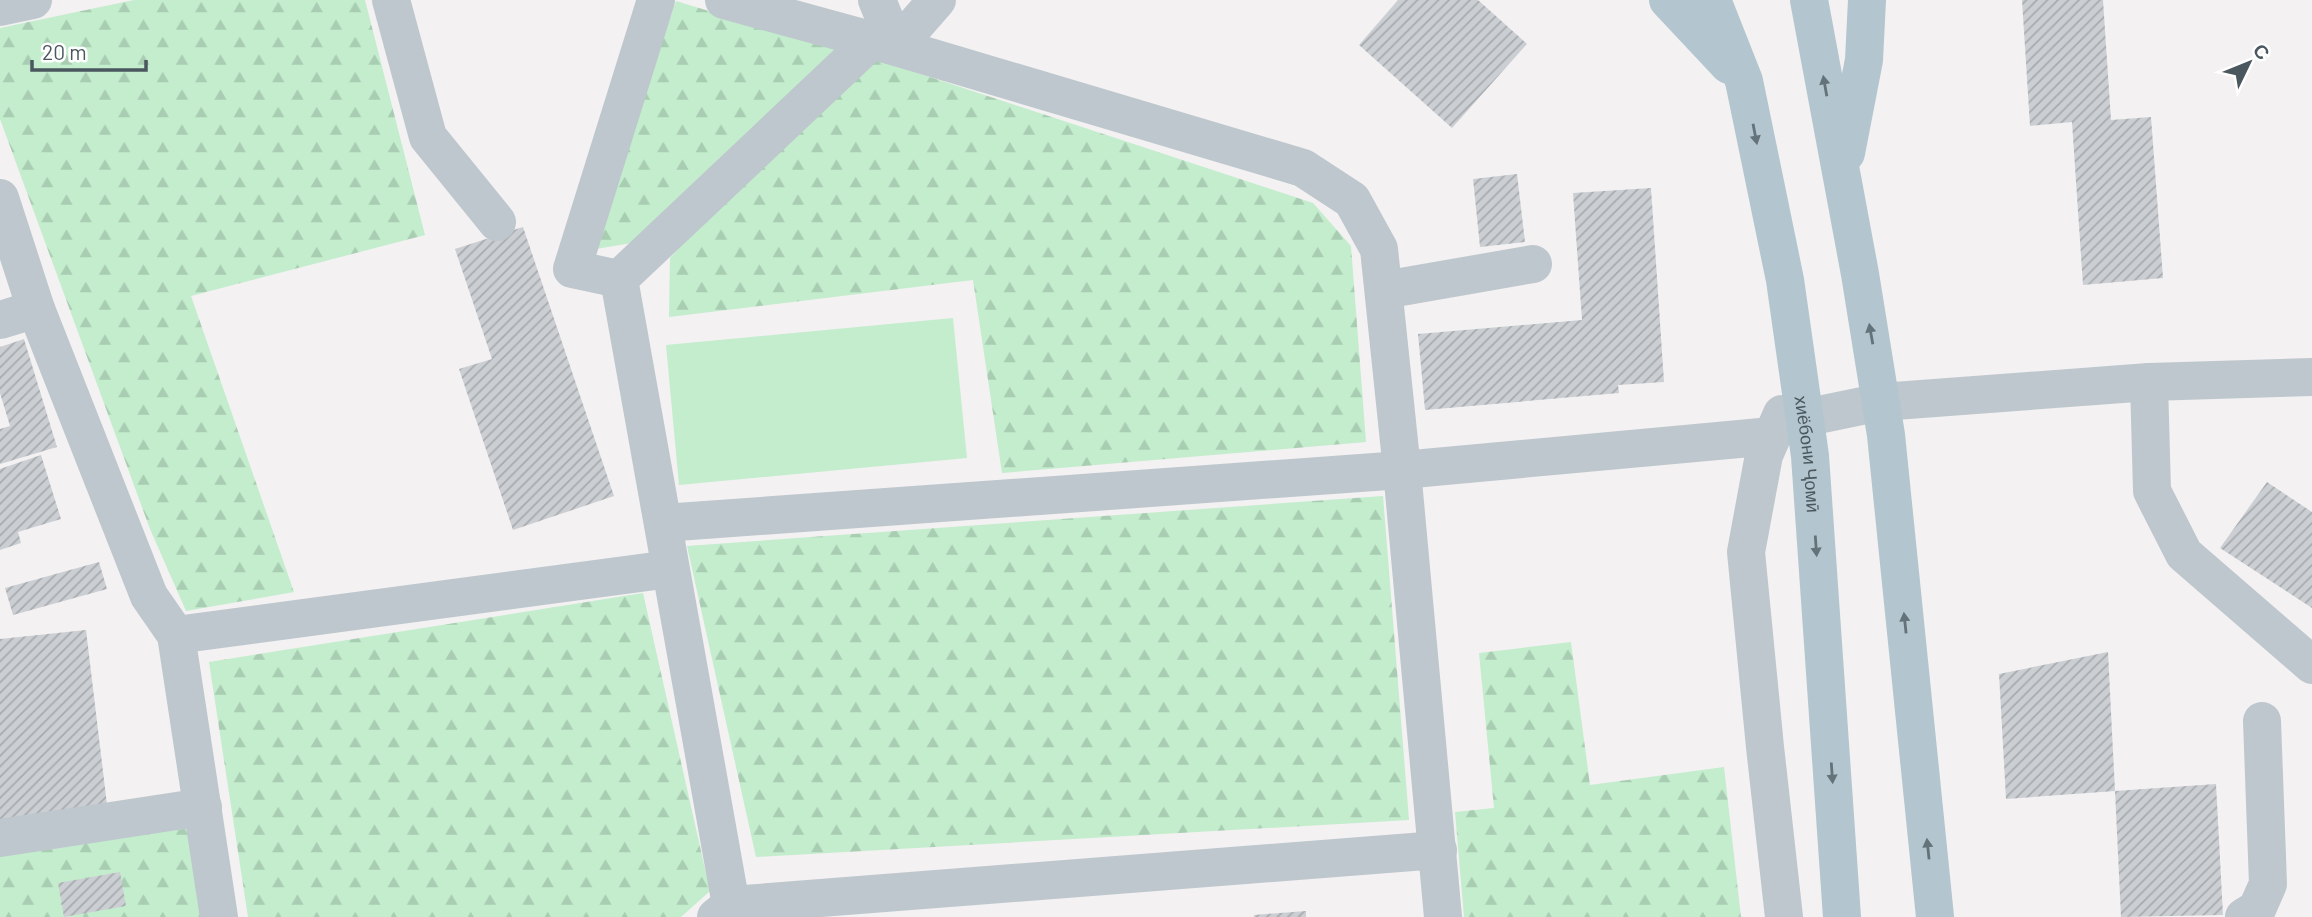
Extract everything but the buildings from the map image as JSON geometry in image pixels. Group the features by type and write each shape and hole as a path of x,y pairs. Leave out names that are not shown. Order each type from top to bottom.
{"main road":[{"path":"1668,0 1744,81"},
{"name":"хиёбони Ҷомӣ","path":"1712,0 1744,81 1785,281 1798,381 1788,427 1810,456 1842,917"},
{"path":"1810,0 1881,402 1935,917"},
{"path":"1842,176 1864,60 1867,0"}],"street":[{"path":"0,7 33,0"},
{"path":"391,0 428,138 497,222"},
{"path":"619,279 572,269 656,0"},
{"path":"724,0 884,43 1303,168 1352,200 1379,249 1443,917"},
{"path":"877,0 884,43"},
{"path":"619,279 884,43 937,0"},
{"path":"0,198 36,309 149,596 176,635 219,917"},
{"path":"1384,289 1532,264"},
{"path":"619,279 663,523 723,911 1438,850"},
{"path":"0,320 36,309"},
{"path":"663,523 1402,470 1788,427 1881,402 2149,382 2312,377"},
{"path":"2149,382 2151,491 2183,554 2312,666"},
{"path":"1784,917 1746,552 1764,455 1788,427"},
{"path":"176,635 670,569"},
{"path":"2244,917 2257,909 2268,884 2262,721"},
{"path":"0,838 203,807"}],"green space":[{"path":"134,0 365,0 425,235 191,296 294,592 186,611 150,529 0,119 0,28"},
{"path":"676,1 841,51 644,241 590,250"},
{"path":"857,53 1313,203 1351,246 1366,442 1002,473 973,280 669,317 670,258"},
{"path":"953,318 967,458 679,485 666,345"},
{"path":"1383,496 1409,820 756,857 687,546"},
{"path":"643,593 710,891 681,917 248,917 209,662"},
{"path":"1571,642 1590,785 1724,767 1741,917 1464,917 1455,812 1494,808 1479,653"},
{"path":"190,828 203,917 0,917 0,856"}]}
